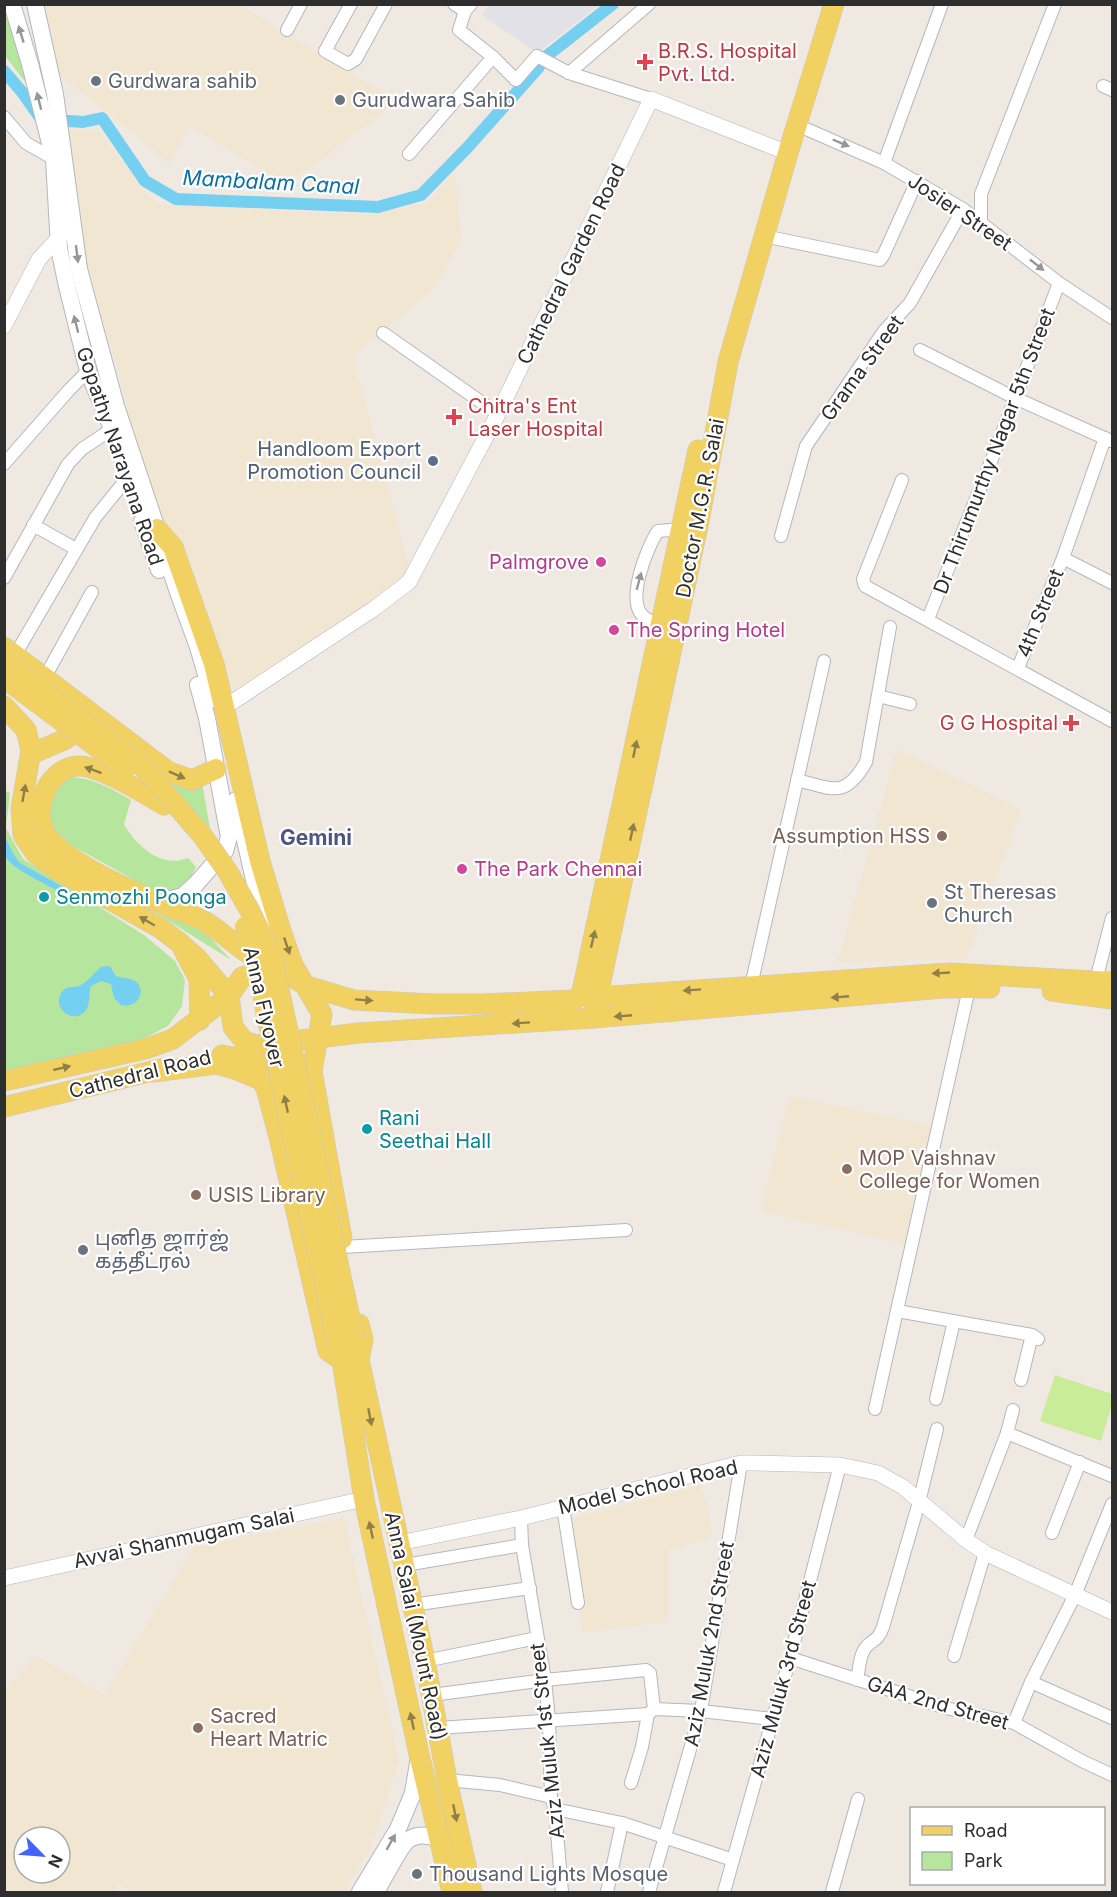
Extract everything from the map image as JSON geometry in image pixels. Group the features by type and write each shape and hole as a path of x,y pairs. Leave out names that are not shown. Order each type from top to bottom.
{"main road":[{"path":"12,4 54,136"},
{"path":"35,4 55,94 54,136"},
{"name":"Doctor M.G.R. Salai","path":"593,1018 589,997 716,363 782,151 823,4"},
{"name":"Doctor M.G.R. Salai","path":"589,997 699,521 728,362 764,236 782,151 797,125 834,4"},
{"name":"Gopathy Narayana Road","path":"54,136 58,238 66,282 88,371 129,476 149,544 195,674 207,718 226,815 229,837 225,851 183,896 159,902"},
{"name":"Anna Flyover","path":"54,136 73,223 79,269 110,383 210,689 273,962 348,1352"},
{"path":"153,1072 216,1064 261,1080 266,1088 279,1137 328,1351 348,1352 363,1340 343,1247 313,1064 321,1014 294,965 260,861 214,664 173,547 156,529"},
{"path":"8,654 45,677 169,772 192,780 216,770"},
{"name":"Anna Flyover","path":"8,654 142,766 165,791 202,835 228,872 250,911 273,962"},
{"name":"Anna Flyover","path":"4,678 135,776 197,843 222,879 243,921 258,963 266,1013 348,1352"},
{"path":"4,706 26,730 31,754 21,809 23,835 35,853 54,868 160,928 197,958 229,996 233,1027 245,1042 259,1045 339,1036 593,1018 875,994 971,980 1097,981"},
{"path":"31,754 66,739 95,717"},
{"path":"164,805 124,783 86,767 72,767 55,777 46,788 40,806 39,823 51,842 80,863 159,902 203,920 245,952 273,962 307,986 354,1000 433,1005 552,1001 949,973 971,980 1113,999"},
{"path":"180,943 199,979 200,1020"},
{"name":"Cathedral Road","path":"4,1081 145,1048 173,1038 200,1020 229,996 242,977 273,962"},
{"path":"863,979 875,994"},
{"path":"1066,991 1097,981"},
{"path":"261,1080 313,1064 339,1036"},
{"name":"Cathedral Road","path":"4,1107 153,1072 202,1055 229,1055 254,1061 313,1064"},
{"name":"Anna Salai (Mount Road)","path":"348,1352 364,1499 419,1754 452,1893"},
{"name":"Anna Salai (Mount Road)","path":"348,1352 405,1565 447,1780 472,1893"},
{"path":"360,1893 398,1829 413,1793 419,1754"},
{"path":"376,1893 407,1841 429,1834 439,1839"}],"street":[{"path":"287,30 301,4"},
{"path":"351,4 325,51 348,64 353,63 356,59 386,4"},
{"path":"569,74 649,4"},
{"path":"884,163 942,4"},
{"path":"981,222 981,194 1055,4"},
{"path":"463,7 459,30 493,57 516,80 537,56 569,74 651,99 782,151"},
{"path":"409,154 493,57"},
{"name":"Cathedral Garden Road","path":"225,707 375,608 409,582 498,414 651,99"},
{"path":"4,117 26,143 54,159"},
{"name":"Josier Street","path":"797,125 884,163 963,209 1059,283 1113,318"},
{"path":"764,236 880,260 917,181"},
{"name":"Grama Street","path":"781,536 806,446 884,332 910,303 963,209"},
{"path":"4,326 39,259 73,223"},
{"name":"Dr Thirumurthy Nagar 5th Street","path":"928,619 1059,283"},
{"path":"383,333 498,414"},
{"path":"920,350 1015,398 1109,440"},
{"path":"4,464 88,371"},
{"path":"4,578 68,464 82,449 112,429"},
{"name":"4th Street","path":"1018,668 1109,440"},
{"path":"8,654 95,518 129,476"},
{"path":"902,480 863,583 1113,721"},
{"path":"33,525 76,549"},
{"path":"662,625 645,618 639,611 636,601 637,591 649,545 658,531 682,529"},
{"path":"1063,558 1113,583"},
{"path":"45,677 92,592"},
{"path":"797,780 836,789 847,786 857,778 866,762 890,627"},
{"path":"751,986 824,661"},
{"path":"878,696 910,704"},
{"path":"1097,981 1113,918"},
{"path":"875,1409 971,980"},
{"path":"343,1247 626,1230"},
{"path":"897,1311 1035,1337 1021,1380"},
{"path":"936,1399 954,1321"},
{"path":"966,1540 1007,1433 1013,1410"},
{"path":"858,1680 862,1652 875,1642 883,1627 919,1502 937,1429"},
{"path":"1007,1433 1113,1476"},
{"path":"1052,1533 1080,1462"},
{"name":"Model School Road","path":"399,1543 521,1518 741,1463 840,1465 878,1473 903,1487 985,1553 1113,1612"},
{"name":"Aziz Muluk 2nd Street","path":"649,1893 701,1711 741,1463"},
{"name":"Aziz Muluk 3rd Street","path":"724,1893 790,1658 840,1465"},
{"name":"Avvai Shanmugam Salai","path":"4,1578 364,1499"},
{"path":"1014,1723 1031,1682 1076,1595 1113,1504"},
{"path":"563,1507 578,1603"},
{"name":"Aziz Muluk 1st Street","path":"521,1518 522,1545 545,1680 553,1803 562,1893"},
{"path":"405,1565 522,1545"},
{"path":"954,1656 985,1553"},
{"path":"412,1605 530,1588"},
{"path":"425,1661 537,1638"},
{"name":"GAA 2nd Street","path":"790,1658 946,1708 1014,1723 1113,1776"},
{"path":"432,1695 646,1670 650,1673 651,1712 631,1782"},
{"path":"1031,1682 1113,1718"},
{"path":"438,1728 651,1712 701,1711 772,1719"},
{"path":"447,1780 500,1785 733,1860"},
{"path":"832,1893 858,1800"},
{"path":"607,1893 622,1823"}],"shaded area":[{"path":"44,5 239,5 397,101 308,170 283,182 190,127 169,163 52,68"},
{"path":"490,5 599,5 537,53 481,14"},
{"path":"68,129 100,132 140,186 157,204 367,215 427,203 455,171 461,242 432,291 353,357 411,575 229,696 140,470 121,380 87,269"},
{"name":"Assumption HSS","path":"897,750 1021,809 966,959 838,962"},
{"name":"MOP Vaishnav College for Women","path":"790,1096 931,1126 905,1244 761,1211"},
{"path":"701,1485 713,1536 668,1551 668,1622 583,1632 567,1520"},
{"name":"Sacred Heart Matric","path":"344,1518 399,1761 371,1848 343,1892 133,1892 120,1884 115,1892 5,1892 5,1690 36,1656 104,1695 194,1547"}],"green space":[{"path":"4,5 31,89 5,56"},
{"path":"69,777 94,782 131,800 124,824 135,840 159,858 178,861 188,858 196,867 183,892 162,895 56,837 49,819 49,804 56,790"},
{"path":"161,779 202,782 212,840"},
{"name":"Senmozhi Poonga","path":"4,790 10,793 6,828 23,859 144,935 175,961 185,980 182,1006 168,1026 129,1046 5,1073"},
{"path":"152,906 194,920 231,960 153,911"},
{"path":"1055,1375 1112,1394 1112,1405 1101,1441 1040,1421"}],"water":[{"path":"5,837 20,863 65,888 63,893 31,877 8,861 4,852"},
{"path":"110,966 116,976 132,979 138,983 141,992 137,1001 121,1005 114,998 111,984 101,981 91,986 88,1007 81,1014 70,1016 61,1009 59,998 64,990 79,986 101,967"}],"waterway":[{"name":"Mambalam Canal","path":"548,55 613,4"},
{"name":"Mambalam Canal","path":"4,71 41,119 83,122 102,118 145,181 176,199 378,207 421,195 467,148 539,67"}],"place":[{"name":"B.R.S. Hospital Pvt. Ltd.","path":"645,62"},
{"name":"Gurdwara sahib","path":"96,81"},
{"name":"Gurudwara Sahib","path":"340,100"},
{"name":"Chitra's Ent Laser Hospital","path":"454,417"},
{"name":"Handloom Export Promotion Council","path":"433,461"},
{"name":"Palmgrove","path":"601,562"},
{"name":"The Spring Hotel","path":"614,630"},
{"name":"G G Hospital","path":"1071,723"},
{"name":"Assumption HSS","path":"942,836"},
{"name":"The Park Chennai","path":"462,869"},
{"name":"Senmozhi Poonga","path":"44,897"},
{"name":"St Theresas Church","path":"932,903"},
{"name":"Rani Seethai Hall","path":"367,1129"},
{"name":"MOP Vaishnav College for Women","path":"847,1169"},
{"name":"USIS Library","path":"196,1195"},
{"name":"புனித ஜார்ஜ் கத்தீட்ரல்","path":"83,1250"},
{"name":"Sacred Heart Matric","path":"198,1728"},
{"name":"Thousand Lights Mosque","path":"417,1874"}],"district":[{"name":"Gemini","path":"316,837"}]}
